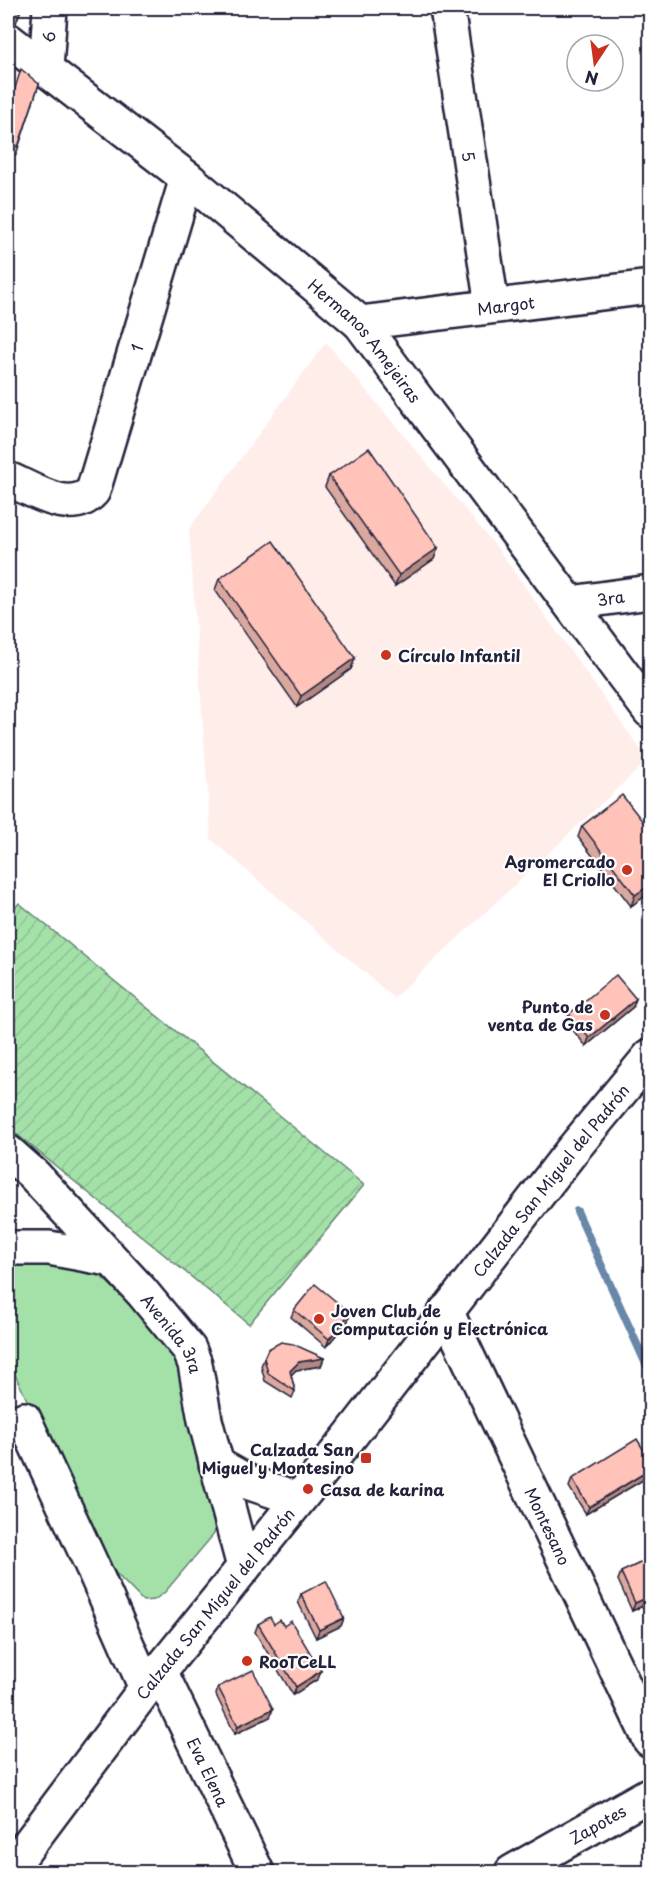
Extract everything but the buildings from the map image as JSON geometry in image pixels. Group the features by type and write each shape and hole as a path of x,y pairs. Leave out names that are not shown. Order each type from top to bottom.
{"street":[{"name":"6","path":"46,69 50,8"},
{"name":"5","path":"447,8 492,306"},
{"name":"Hermanos Amejeiras","path":"8,40 187,178 360,323 651,711"},
{"name":"1","path":"8,478 69,504 86,499 93,491 187,178"},
{"name":"Margot","path":"360,323 651,287"},
{"name":"3ra","path":"571,603 651,592"},
{"name":"Calzada San Miguel del Padrón","path":"8,1872 153,1680 574,1148 651,1056"},
{"name":"Avenida 3ra","path":"8,1152 34,1175 109,1259 142,1292 189,1349 195,1364 205,1420 244,1567"},
{"path":"8,1248 49,1248 109,1259"},
{"name":"Montesano","path":"446,1311 651,1740"},
{"name":"Eva Elena","path":"24,1419 94,1570 257,1872"},
{"path":"216,1464 250,1483 298,1499"},
{"name":"Zapotes","path":"512,1872 651,1794"}],"shaded area":[{"name":"Círculo Infantil","path":"326,342 498,549 648,760 394,998 211,839 189,529"}],"green space":[{"path":"19,903 364,1185 249,1324 8,1127 8,917"},
{"path":"8,1252 81,1258 183,1352 217,1494 214,1534 165,1592 154,1600 143,1601 102,1559 11,1366 8,1354"}],"waterway":[{"path":"577,1211 650,1373"}],"place":[{"name":"Círculo Infantil","path":"386,655"},
{"name":"Agromercado El Criollo","path":"627,870"},
{"name":"Punto de venta de Gas","path":"605,1015"},
{"name":"Joven Club de Computación y Electrónica","path":"319,1319"},
{"name":"Calzada San Miguel y Montesino","path":"366,1458"},
{"name":"Casa de karina","path":"308,1489"},
{"name":"RooTCeLL","path":"247,1661"}]}
